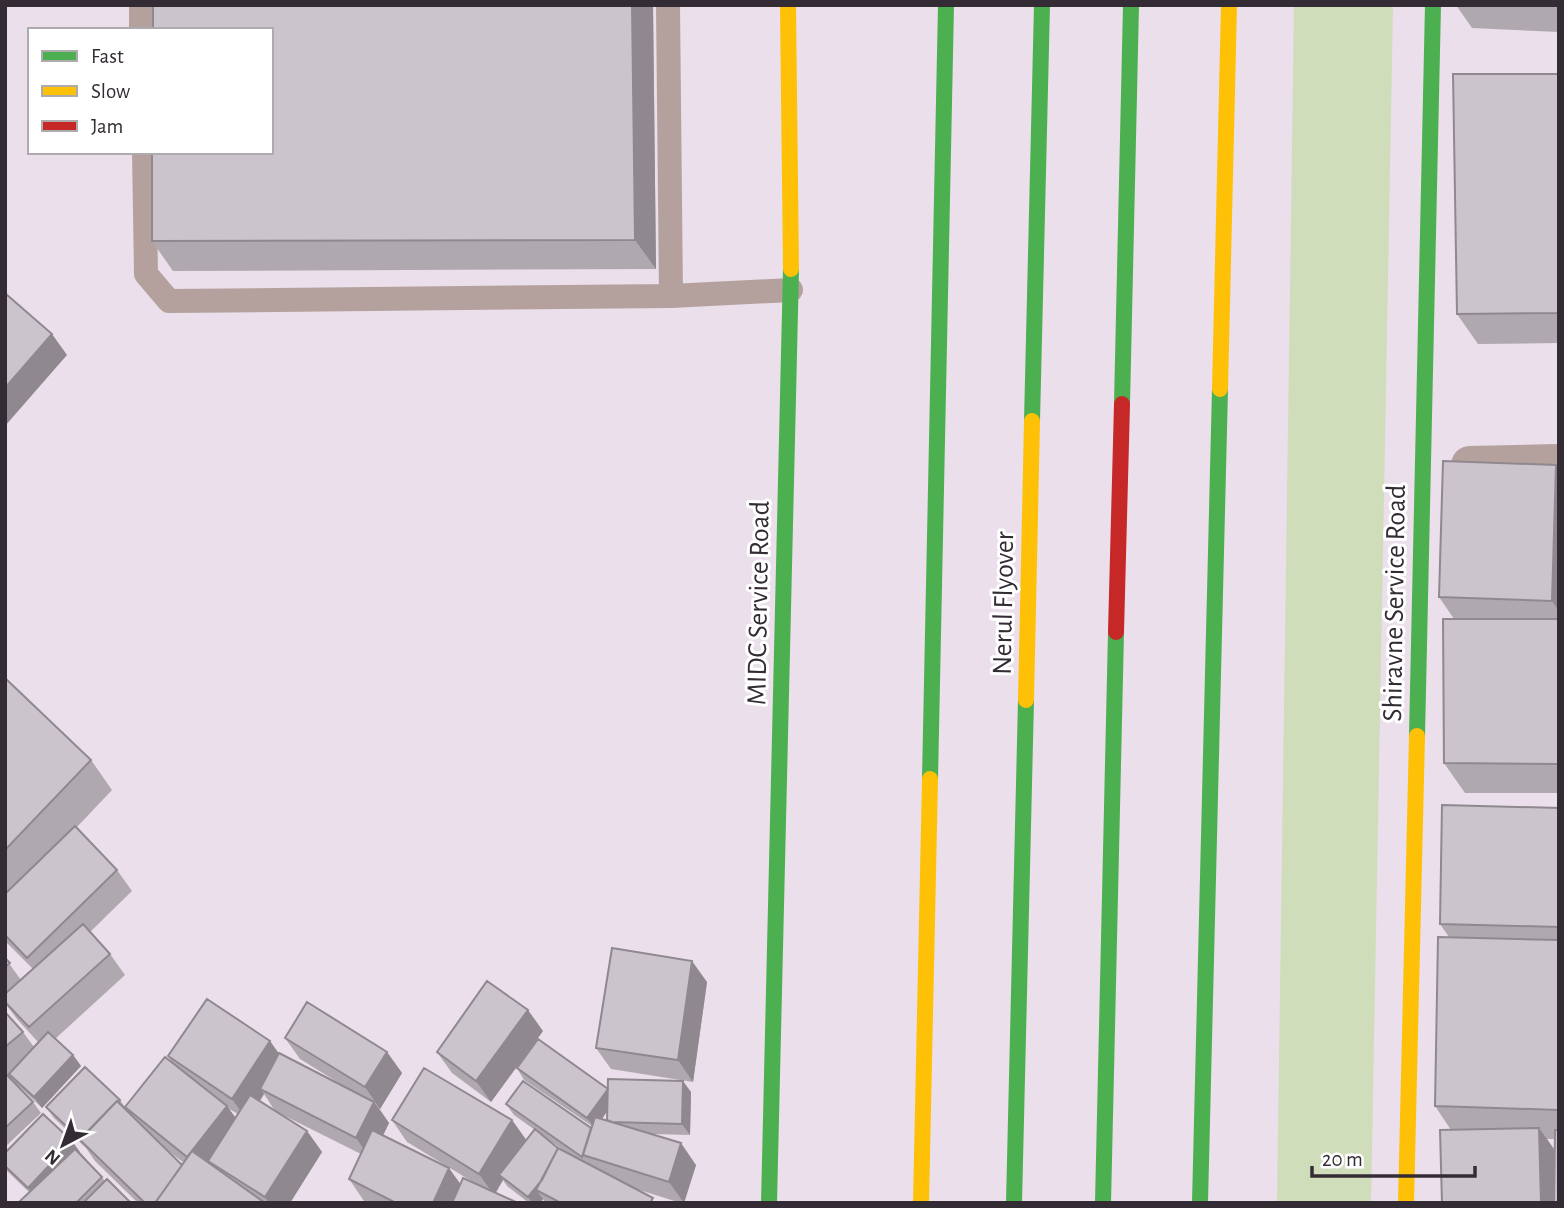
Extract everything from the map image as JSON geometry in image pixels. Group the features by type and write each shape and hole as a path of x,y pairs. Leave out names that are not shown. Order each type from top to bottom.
{"main road":[{"name":"MIDC Service Road","path":"769,1203 791,290 788,5"},
{"path":"921,1203 947,5"},
{"name":"Nerul Flyover","path":"1014,1203 1042,5"},
{"path":"1103,1203 1131,5"},
{"path":"1200,1203 1229,5"},
{"name":"Shiravne Service Road","path":"1406,1203 1433,5"}],"street":[{"path":"1423,466 1559,463"}],"lane":[{"path":"141,5 141,28"},
{"path":"668,5 671,296"},
{"path":"144,154 146,274 169,301 671,296 791,290"}],"green space":[{"path":"1294,5 1393,5 1371,1203 1277,1203"}],"building":[{"path":"153,5 632,5 635,240 152,241 152,154 273,154 273,28 153,28"},
{"path":"1453,74 1559,74 1559,313 1457,314"},
{"path":"5,295 52,334 5,388"},
{"path":"1443,461 1556,465 1552,601 1439,597"},
{"path":"1443,619 1559,619 1559,764 1444,763"},
{"path":"5,678 91,760 5,850"},
{"path":"1442,805 1559,808 1559,927 1440,924"},
{"path":"75,826 117,870 27,958 5,935 5,894"},
{"path":"83,924 110,954 29,1027 5,1002 5,994"},
{"path":"1438,937 1559,940 1559,1110 1435,1106"},
{"path":"612,948 692,961 678,1060 596,1048"},
{"path":"487,981 528,1010 476,1081 437,1052"},
{"path":"207,999 270,1041 232,1099 168,1056"},
{"path":"307,1002 387,1052 365,1087 285,1038"},
{"path":"5,1012 23,1032 5,1047"},
{"path":"48,1032 73,1055 34,1097 9,1074"},
{"path":"538,1039 608,1089 587,1118 517,1068"},
{"path":"279,1053 374,1102 356,1138 260,1089"},
{"path":"165,1057 227,1106 187,1157 125,1107"},
{"path":"85,1067 120,1100 80,1139 46,1107"},
{"path":"424,1068 512,1120 479,1174 392,1120"},
{"path":"7,1075 33,1102 5,1128 5,1077"},
{"path":"608,1079 683,1081 682,1124 607,1120"},
{"path":"523,1081 591,1128 582,1157 506,1104"},
{"path":"250,1095 307,1131 265,1197 208,1161"},
{"path":"117,1101 182,1165 155,1203 145,1203 80,1140"},
{"path":"43,1114 72,1141 28,1188 5,1166 5,1153"},
{"path":"595,1117 681,1143 669,1182 583,1155"},
{"path":"1539,1128 1541,1203 1442,1203 1440,1130"},
{"path":"535,1129 558,1148 542,1180 528,1197 499,1175"},
{"path":"372,1130 449,1168 433,1203 396,1203 349,1179"},
{"path":"1555,1130 1559,1130 1559,1203 1554,1203"},
{"path":"558,1148 653,1198 650,1203 561,1203 536,1190"},
{"path":"75,1149 102,1177 76,1203 19,1202"},
{"path":"192,1151 265,1203 155,1203"},
{"path":"463,1178 518,1203 452,1203"},
{"path":"107,1179 131,1203 83,1203"}],"traffic: fast":[{"path":"930,779 946,5"},
{"path":"1032,421 1042,5"},
{"path":"1122,404 1131,5"},
{"path":"1417,736 1433,5"},
{"path":"769,1203 791,269"},
{"path":"1200,1203 1220,389"},
{"path":"1103,1203 1116,632"},
{"path":"1014,1203 1026,700"}],"traffic: slow":[{"path":"788,5 791,269"},
{"path":"1220,389 1229,5"},
{"path":"1026,700 1032,421"},
{"path":"1406,1203 1417,736"},
{"path":"921,1203 930,779"}],"traffic: jam":[{"path":"1116,632 1122,404"}]}
